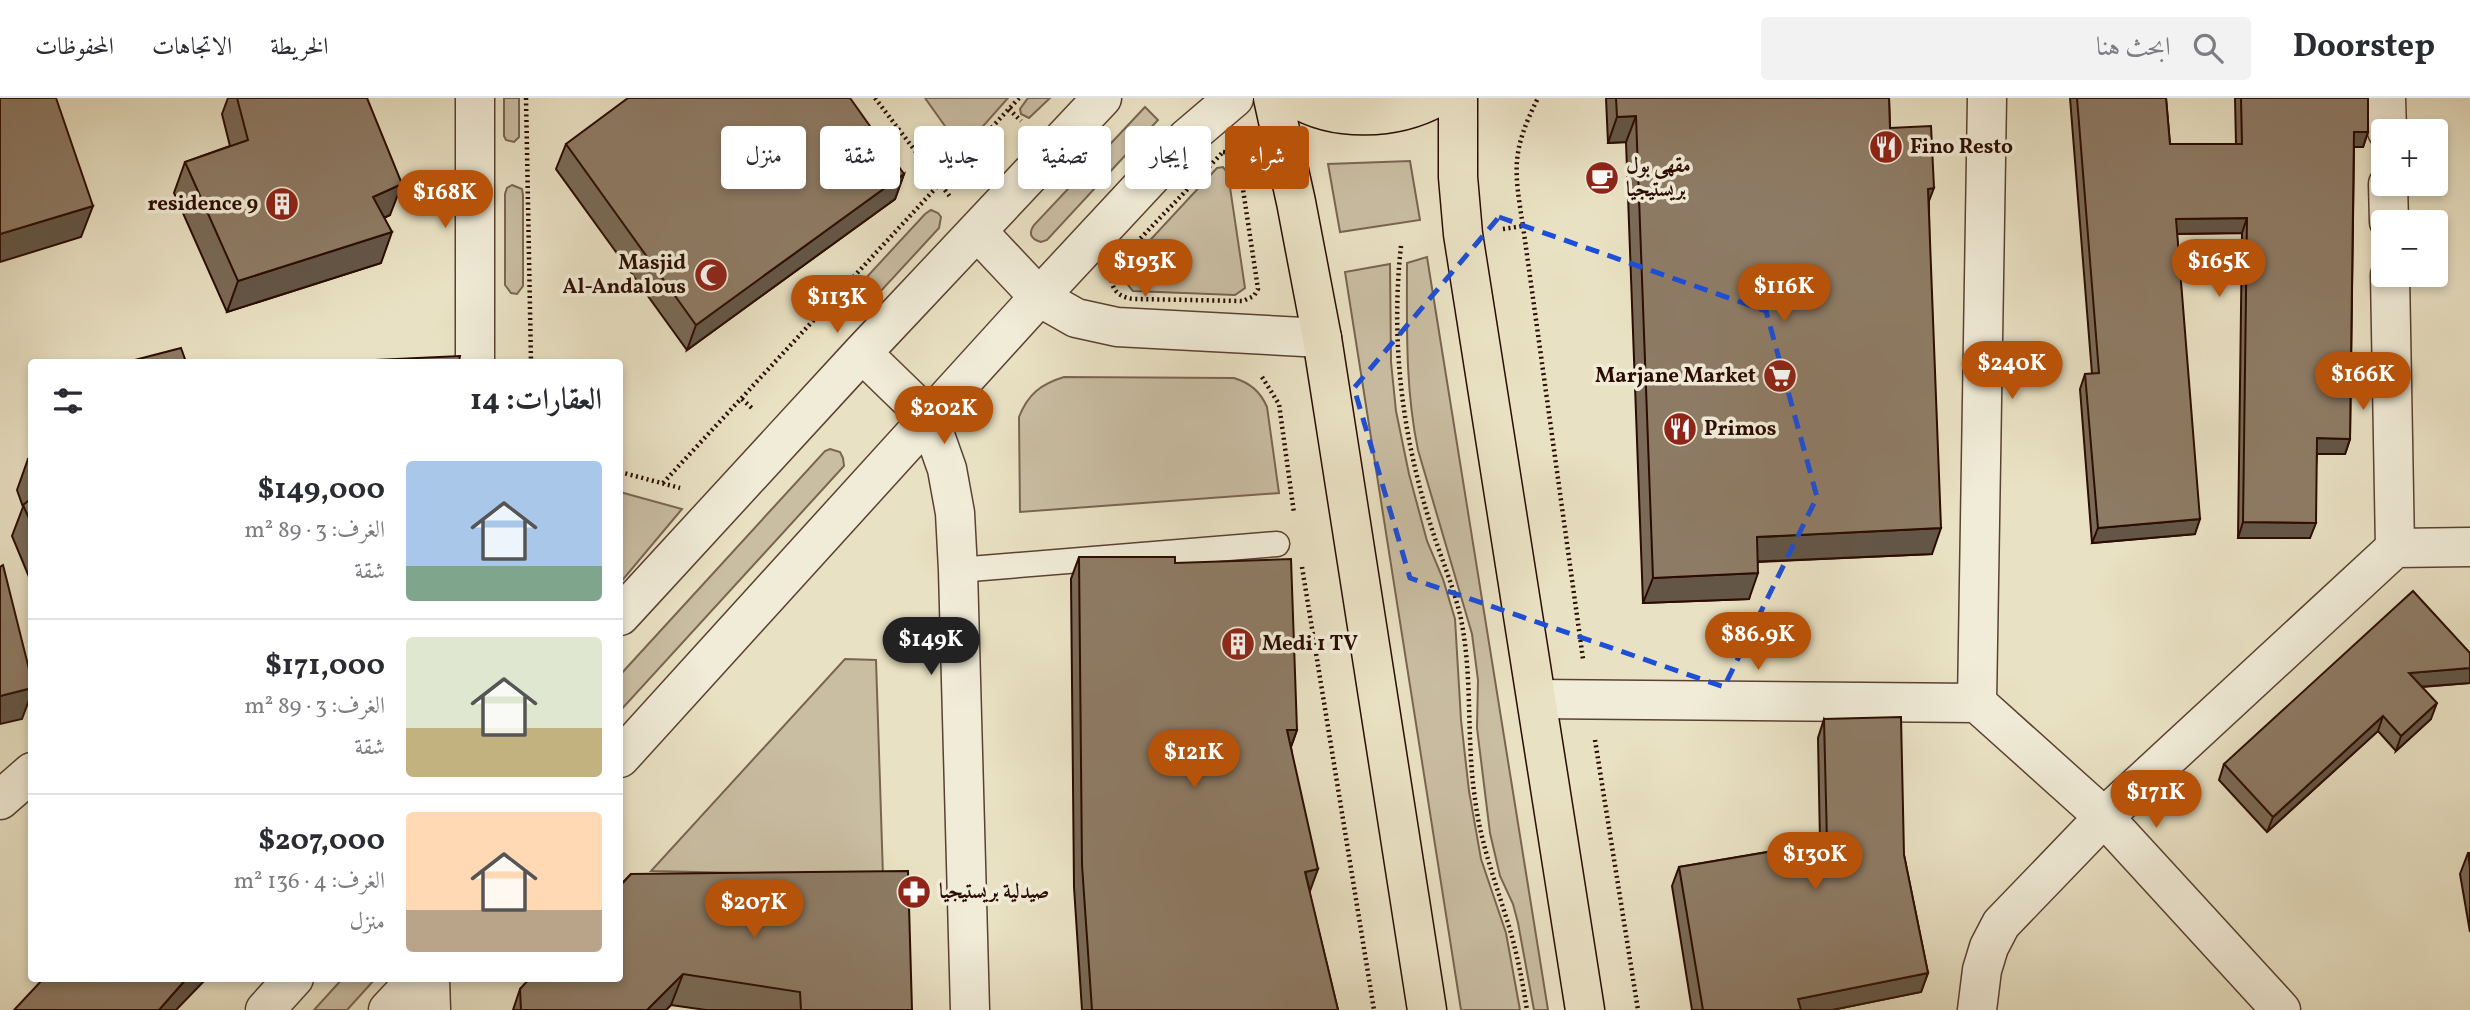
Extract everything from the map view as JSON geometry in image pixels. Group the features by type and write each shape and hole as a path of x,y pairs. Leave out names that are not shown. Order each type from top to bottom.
{"main road":[{"path":"1273,98 1294,190 1322,338 1427,1010"},
{"path":"1296,98 1304,103 1343,114 1383,115 1423,105 1435,98"},
{"path":"1458,98 1458,177 1464,234 1585,1010"}],"street":[{"path":"475,98 475,359"},
{"path":"623,613 862,352 1102,98"},
{"path":"623,755 1039,297 1187,138 1234,98"},
{"path":"1977,703 1987,98"},
{"path":"2386,98 2387,119"},
{"path":"977,230 1039,297 1057,309 1096,324 1241,317 1322,338"},
{"path":"2390,287 2395,548"},
{"path":"862,352 929,418 947,469 954,513 958,570 971,1010"},
{"path":"1977,1010 1982,970 1989,947 2001,924 2104,817 2395,548 2470,547"},
{"path":"1537,699 1977,703 2104,817 2281,1010"},
{"path":"0,800 28,776"},
{"path":"265,1010 290,982"},
{"path":"387,1010 414,982"},
{"path":"430,982 431,1010"}],"lane":[{"path":"958,570 1289,549"}],"path":[{"path":"526,98 531,359"},
{"path":"875,98 914,150"},
{"path":"994,126 1020,98"},
{"path":"1538,98 1517,148 1517,184 1588,700 1638,1010"},
{"path":"1241,317 1125,299 1116,293 1110,276 1114,266 1223,152 1233,153 1239,163 1258,289 1241,317 1237,362 1250,367 1264,379 1279,404 1294,513"},
{"path":"663,483 936,189"},
{"path":"943,189 977,230"},
{"path":"1464,234 1523,226"},
{"path":"1401,246 1396,314 1398,371 1407,428 1427,513 1453,587 1461,621 1470,700 1470,744 1475,800 1486,854 1520,968 1527,1010"},
{"path":"623,473 725,500"},
{"path":"1289,549 1374,1010"}],"highlighted area":[{"path":"1499,217 1766,311 1817,497 1724,687 1410,578 1354,388"}],"shaded area":[{"path":"504,98 519,98 519,137 514,142 506,140 504,136"},
{"path":"925,98 1008,98 983,126 945,126"},
{"path":"1028,98 1050,98 1029,118 1021,114 1020,109"},
{"path":"1145,107 1158,120 1152,126 1127,126"},
{"path":"1125,128 1125,156 1111,171 1111,143"},
{"path":"1410,161 1420,220 1340,232 1328,164"},
{"path":"1223,167 1225,170 1225,189 1230,189 1245,288 1235,295 1133,291 1125,278 1128,264 1198,189 1211,189 1211,174 1217,168"},
{"path":"512,185 522,189 523,195 523,286 517,294 511,293 505,285 505,194 507,188"},
{"path":"1068,189 1094,189 1047,240 1041,242 1033,238 1031,231"},
{"path":"931,210 941,217 939,228 868,305 857,309 850,301 853,292"},
{"path":"1427,257 1548,1010 1534,1010 1518,923 1513,904 1500,876 1490,833 1477,728 1478,680 1472,634 1418,450 1414,427 1408,357 1407,263"},
{"path":"1390,264 1391,362 1396,411 1427,541 1443,579 1455,619 1461,720 1469,791 1481,859 1506,933 1520,1010 1461,1010 1345,272"},
{"path":"1064,377 1234,378 1245,382 1258,392 1267,407 1279,493 1020,512 1019,417 1036,391"},
{"path":"830,449 840,452 844,466 623,708 623,672 825,451"},
{"path":"623,493 682,509 623,579"},
{"path":"845,659 876,660 883,876 651,871"},
{"path":"339,982 372,982 347,1010 314,1010"}],"building":[{"path":"0,98 56,98 93,206 0,234"},
{"name":"residence 9","path":"237,98 367,98 402,184 373,197 392,232 238,281 185,162 248,140"},
{"name":"Masjid Al-Andalous","path":"628,98 850,98 870,126 820,126 820,189 883,189 696,325 566,144"},
{"name":"Marjane Market","path":"1616,98 1889,98 1890,128 1931,126 1934,188 1928,189 1941,528 1757,537 1758,573 1653,578 1636,116 1617,117"},
{"path":"2077,98 2166,98 2170,144 2242,144 2241,98 2368,98 2368,132 2354,132 2350,439 2317,438 2316,523 2243,522 2247,218 2176,219 2200,519 2098,528 2085,374 2099,373"},
{"path":"181,348 185,359 139,359"},
{"path":"460,356 460,359 396,359"},
{"path":"28,501 28,516 23,505"},
{"path":"1079,557 1175,557 1175,563 1291,559 1297,730 1287,730 1318,869 1305,872 1338,1010 1092,1010 1082,865"},
{"path":"3,565 28,665 28,689 0,696 0,567"},
{"path":"2413,591 2470,653 2470,668 2409,673 2437,703 2401,736 2383,716 2273,817 2224,764"},
{"path":"1901,717 1904,855 1928,973 1798,999 1801,1010 1703,1010 1679,867 1827,842 1824,719"},
{"path":"908,871 912,1010 801,1010 800,992 683,974 647,1010 521,1010 520,989 526,982 623,982 623,883 631,874"},
{"path":"40,982 184,982 159,1010 14,1010"}],"place":[{"name":"Fino Resto","path":"1886,147"},
{"name":"مقهى بول بريستيجيا","path":"1602,178"},
{"name":"residence 9","path":"282,204"},
{"name":"Masjid Al-Andalous","path":"711,275"},
{"name":"Marjane Market","path":"1780,376"},
{"name":"Primos","path":"1680,429"},
{"name":"Medi 1 TV","path":"1238,644"},
{"name":"صيدلية بريستيجيا","path":"914,892"}]}
